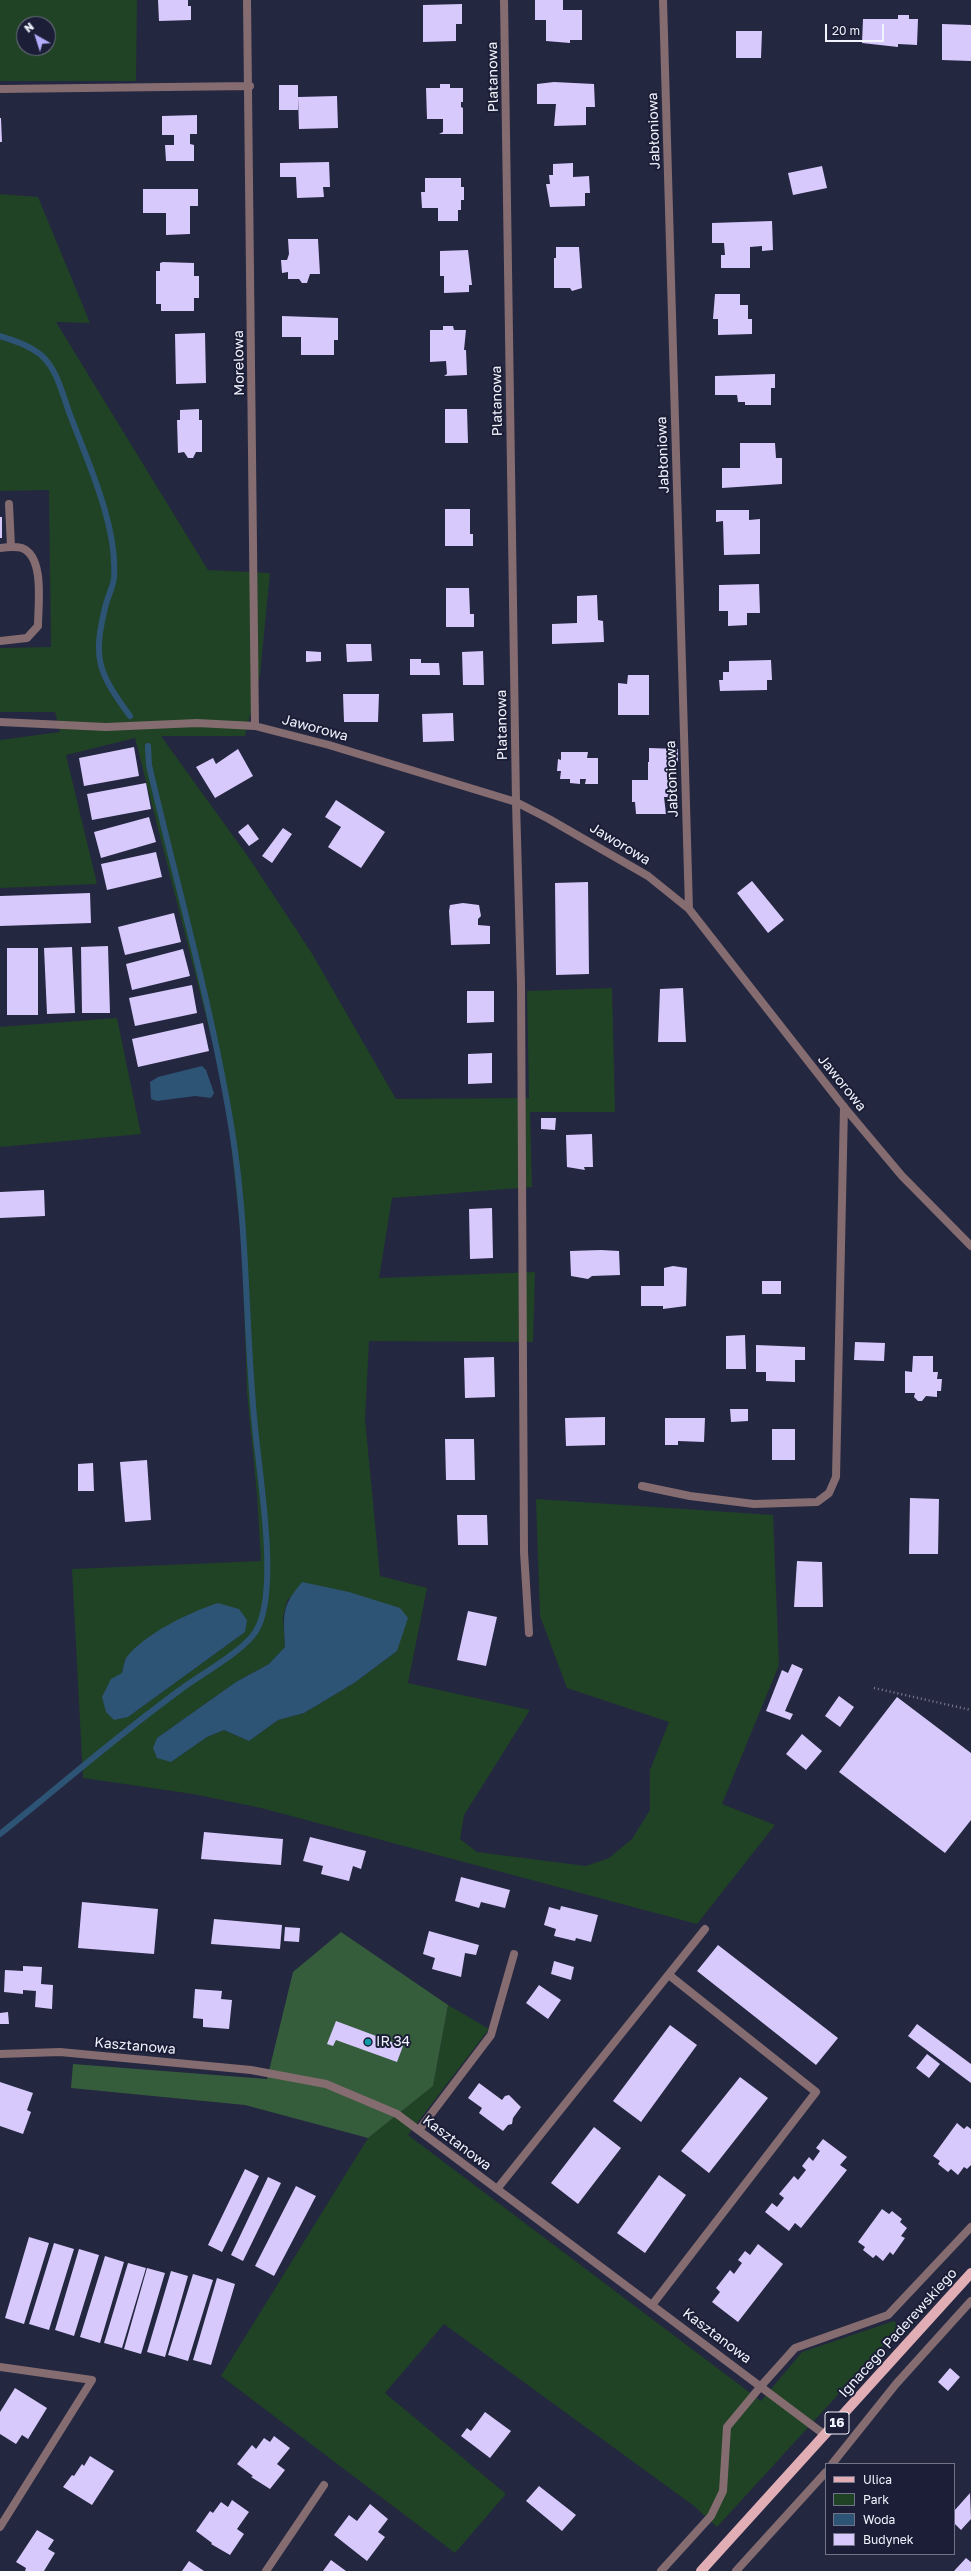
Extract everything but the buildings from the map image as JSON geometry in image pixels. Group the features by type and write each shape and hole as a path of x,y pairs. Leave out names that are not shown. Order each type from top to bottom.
{"main road":[{"name":"Ignacego Paderewskiego","path":"701,2571 826,2435 971,2273"}],"street":[{"name":"Morelowa","path":"247,0 250,86 255,726"},
{"name":"Platanowa","path":"504,0 516,802 522,992 524,1552 529,1632"},
{"name":"Jabłoniowa","path":"663,0 688,909"},
{"path":"0,89 250,86"},
{"path":"9,504 11,547"},
{"path":"0,548 22,548 32,555 37,565 38,626 27,638 0,641"},
{"name":"Jaworowa","path":"0,722 106,727 197,723 255,726 329,745 516,802 599,846 648,876 688,909 844,1107 902,1176 971,1246"},
{"path":"642,1486 690,1496 754,1504 817,1502 829,1493 836,1477 844,1107"},
{"path":"497,2189 705,1929"},
{"path":"419,2130 491,2035 514,1954"},
{"path":"652,2304 816,2092 669,1975"},
{"name":"Kasztanowa","path":"0,2054 60,2052 251,2070 326,2084 397,2114 826,2435"},
{"path":"661,2571 711,2516 723,2491 727,2427 795,2348 888,2315 971,2227"},
{"path":"833,2463 896,2384 971,2301"},
{"path":"0,2367 92,2380 0,2527"},
{"path":"736,2571 825,2473"},
{"path":"266,2571 324,2486"}],"path":[{"path":"874,1688 971,1710"}],"green space":[{"path":"0,0 137,0 136,81 0,81"},
{"path":"0,194 38,197 90,323 56,322 208,570 270,573 260,674 245,736 161,736 249,858 311,952 396,1099 529,1098 527,991 612,988 615,1112 530,1112 532,1187 392,1198 379,1278 535,1272 533,1342 369,1341 365,1419 380,1576 427,1588 408,1683 530,1710 464,1815 460,1839 477,1852 586,1866 609,1858 632,1839 650,1810 650,1770 669,1722 567,1688 540,1616 536,1499 773,1515 779,1665 722,1804 775,1825 697,1924 261,1808 193,1794 83,1778 72,1569 261,1561 257,1495 247,1393 242,1246 228,1116 215,1052 135,738 66,755 97,884 0,888 0,740 60,732 55,712 0,712 0,648 51,647 49,490 0,491","holes":["288,1598 397,1651 354,1683 304,1713 278,1720 249,1741 224,1730 207,1737 171,1762 157,1738 236,1682 269,1664 285,1647 283,1617","245,1632 128,1717 122,1673 125,1659"]},
{"path":"117,1018 141,1134 0,1147 0,1027"},
{"path":"341,1932 448,2005 433,2086 368,2138 245,2105 71,2088 73,2064 267,2079 293,1972"},
{"path":"448,2005 489,2029 408,2135 761,2401 802,2352 894,2321 900,2327 717,2527 694,2506 444,2324 385,2393 506,2494 455,2553 221,2376 368,2138 433,2086"}],"water":[{"path":"202,1066 206,1070 214,1093 211,1098 195,1096 157,1101 151,1099 150,1082 158,1077"},
{"path":"302,1582 349,1592 400,1608 408,1618 397,1651 354,1683 304,1713 278,1720 249,1741 224,1730 207,1737 171,1762 157,1758 153,1748 157,1738 236,1682 269,1664 285,1647 285,1613 290,1599"},
{"path":"218,1603 239,1609 247,1620 245,1632 128,1717 114,1720 106,1712 102,1697 111,1679 122,1673 126,1658 134,1649 156,1632 168,1625 194,1612"}],"waterway":[{"path":"0,336 32,349 41,355 51,367 55,374 100,494 111,537 114,558 114,578 102,623 99,639 99,652 105,676 119,701 130,716"},
{"path":"0,1834 134,1725 180,1690 242,1647 256,1631 263,1613 267,1589 266,1532 249,1353 244,1242 232,1131 215,1039 149,765 148,746"}],"place":[{"name":"IR 34","path":"368,2042"}]}
